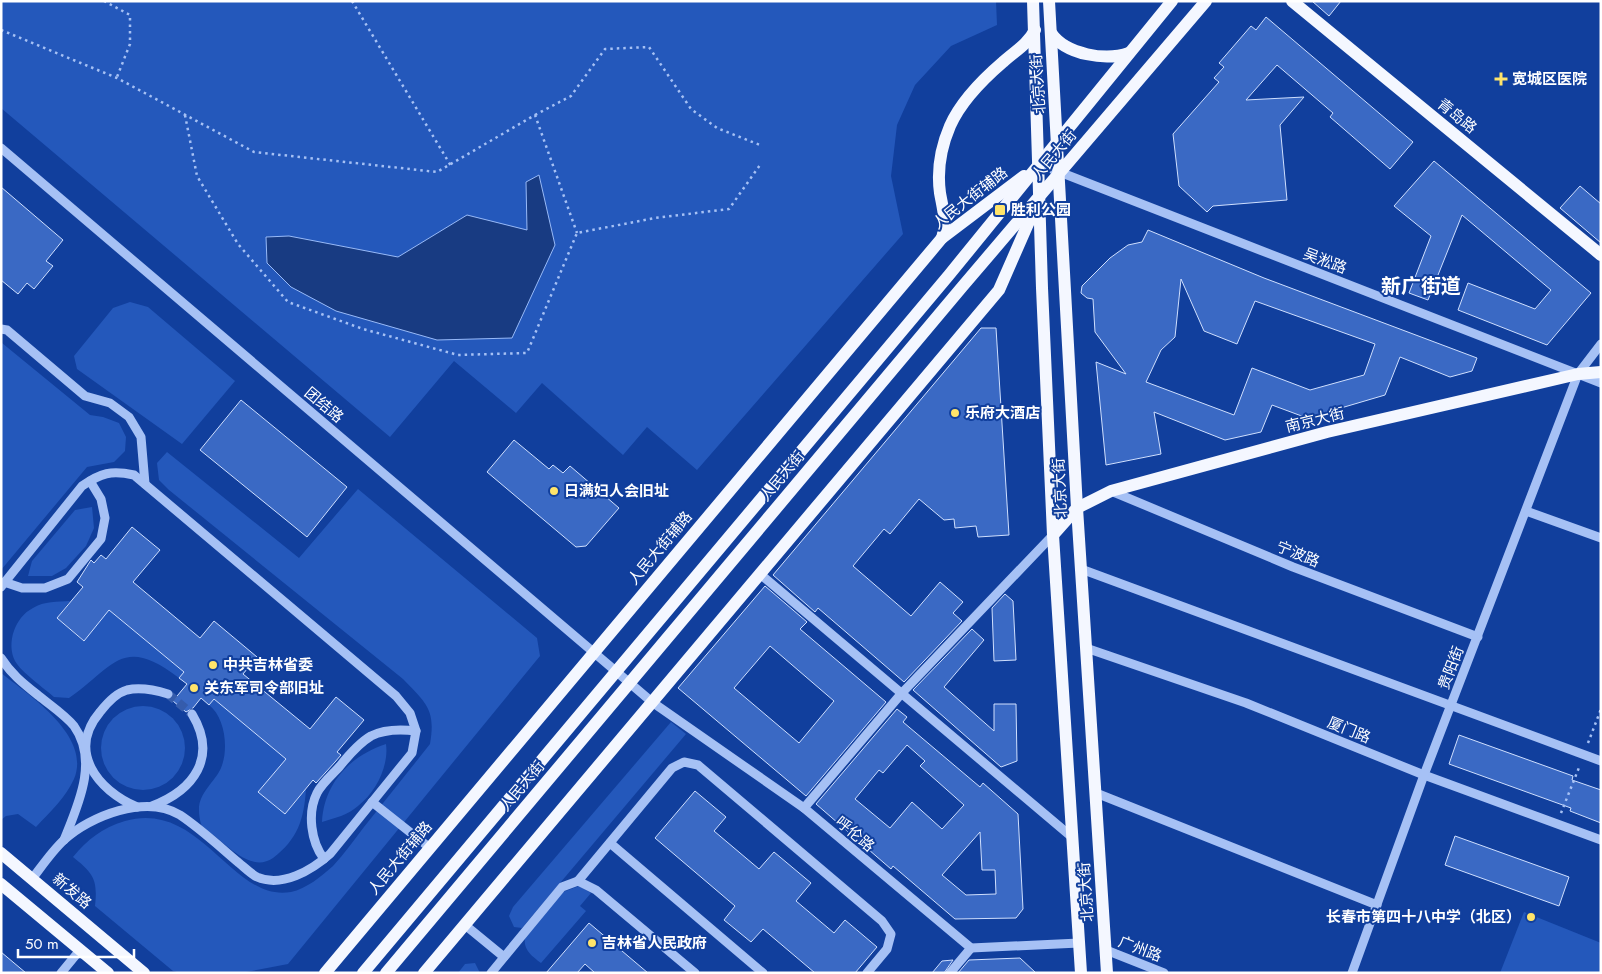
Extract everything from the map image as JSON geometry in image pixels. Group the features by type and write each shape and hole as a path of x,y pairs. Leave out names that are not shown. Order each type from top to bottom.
{"main road":[{"name":"北京大街","path":"1033,1 1040,164 1042,288 1053,535 1081,973"},
{"name":"北京大街","path":"1049,1 1077,508 1107,973"},
{"name":"人民大街","path":"363,973 949,276 1172,1"},
{"name":"人民大街","path":"386,973 1206,1"},
{"name":"青岛路","path":"1292,1 1601,255"},
{"path":"942,238 946,222 939,175 945,141 951,126 969,96 992,71 1026,44 1035,30"},
{"path":"1051,33 1065,46 1096,56 1118,57 1129,53"},
{"name":"人民大街辅路","path":"325,973 942,238 1040,164"},
{"path":"424,973 999,290 1040,197"},
{"name":"南京大街","path":"1053,535 1077,508 1111,491 1327,432 1578,374 1601,372"},
{"name":"新发路","path":"1,853 144,973"},
{"path":"1,884 108,973"}],"street":[{"name":"团结路","path":"1,148 630,683"},
{"name":"吴淞路","path":"1040,164 1601,383"},
{"path":"1,330 7,330 85,396 110,403 129,417 141,437 145,484"},
{"name":"贵阳街","path":"1352,973 1424,775 1578,374 1601,344"},
{"path":"32,879 64,840 90,822 110,813 131,807 160,809 178,814 257,877 276,880 315,867 324,859 412,753 416,731 410,712 396,696 134,475 117,471 98,476 90,481 82,486 3,584 22,588 44,588 68,579 101,539 105,518 101,499 90,481"},
{"name":"宁波路","path":"1111,491 1293,567 1478,637"},
{"path":"1526,510 1601,538"},
{"path":"804,808 901,694 1053,535"},
{"path":"1081,569 1601,761"},
{"path":"760,574 1073,838"},
{"name":"厦门路","path":"1086,648 1246,703 1424,775 1601,840"},
{"path":"1,658 9,671 73,725 82,740 86,758 94,777 122,801 143,808 171,799 188,785 200,767 204,745 201,728 192,714"},
{"name":"呼伦路","path":"630,683 652,702 804,808 971,948"},
{"path":"64,840 77,808 84,782 87,734 95,717 109,701 126,690 149,689 168,694"},
{"path":"324,859 318,851 312,832 313,808 317,792 349,755 370,736 396,728 416,731"},
{"path":"491,973 562,887 578,881 672,768 684,762 698,765 882,921 891,934 887,949 867,973"},
{"path":"1096,793 1377,905"},
{"path":"372,802 430,848"},
{"path":"610,842 763,973"},
{"path":"578,881 596,890 695,973"},
{"path":"465,924 504,956"},
{"path":"950,973 971,948 1080,943"},
{"path":"61,973 80,950"},
{"name":"广州路","path":"1106,950 1164,973"}],"path":[{"path":"104,1 130,15 130,44 117,78"},
{"path":"352,1 451,166"},
{"path":"1,30 117,78 254,152 437,172 451,166 535,115 571,96 606,50 649,46 691,109 717,128 760,145"},
{"path":"185,115 198,176 238,244 288,302 363,329 458,355 527,353 577,233 535,115"},
{"path":"577,233 655,218 729,209 760,165"}],"shaded area":[{"path":"1,1 996,1 997,25 951,46 915,85 897,125 891,176 903,234 697,470 647,427 623,455 542,383 516,413 454,361 390,437 1,108"},
{"path":"539,175 555,245 512,338 437,340 336,311 291,287 267,263 266,237 289,236 398,257 467,215 527,230 526,182"},
{"path":"130,302 148,307 235,381 182,444 77,369 74,356 113,308"},
{"path":"2,343 90,415 103,417 119,423 126,437 125,451 114,462 87,467 1,570"},
{"path":"167,452 299,558 358,489 537,638 540,656 288,964 241,973 180,973 173,971 95,906 96,889 93,877 73,857 90,840 109,827 125,821 152,818 175,824 195,837 251,882 270,891 291,892 297,890 324,874 345,852 430,744 432,722 423,701 403,679 159,480 157,463"},
{"path":"92,507 94,528 86,546 66,568 52,576 28,576 32,561 75,510"},
{"path":"70,601 57,618 83,641 109,610 184,672 179,678 160,665 144,658 131,657 109,666 69,698 54,697 27,675 15,661 12,654 12,639 21,618 33,608 46,603"},
{"path":"1,673 55,718 66,732 74,747 77,763 71,786 36,827 18,814 6,816 1,820"},
{"path":"214,699 286,759 259,792 285,814 306,789 304,810 294,836 282,851 265,862 250,861 236,853 205,829 201,823 199,805 201,799 221,768 225,752 222,725 219,717 209,705"},
{"path":"143,706 159,709 173,718 182,732 185,748 182,764 173,778 159,787 143,790 127,787 113,778 104,764 101,748 104,732 113,718 127,709"},
{"path":"671,722 686,734 522,928 514,927 509,916 513,907"},
{"path":"386,744 383,770 370,794 350,812 322,822 328,795 341,773 361,756"},
{"path":"579,886 591,893 580,906 586,911 541,963 531,955 525,946 525,937 563,892"},
{"name":"长春市第四十八中学（北区）","path":"1524,912 1601,943 1601,973 1500,973"},
{"path":"475,963 480,973 458,973 465,964"}],"building":[{"path":"1312,1 1341,1 1329,16"},
{"path":"1266,17 1413,142 1390,169 1330,117 1333,113 1277,65 1246,100 1304,97 1280,125 1287,200 1213,206 1207,212 1179,186 1173,134 1219,82 1214,78 1224,67 1219,63 1251,26 1256,30"},
{"path":"1434,161 1591,293 1547,345 1458,310 1468,283 1535,309 1551,290 1462,215 1428,300 1409,293 1431,236 1394,206"},
{"path":"1580,186 1601,204 1601,243 1560,208"},
{"path":"1,187 63,240 46,261 53,266 34,289 27,283 18,294 1,280"},
{"path":"1148,230 1264,278 1477,358 1472,371 1450,377 1400,357 1385,395 1307,418 1272,405 1261,432 1225,440 1154,412 1161,454 1106,465 1096,362 1126,374 1095,332 1093,299 1087,298 1081,293 1082,286 1110,258 1128,245 1142,242","holes":["1181,279 1204,331 1237,344 1255,301 1375,344 1364,375 1310,390 1252,368 1234,415 1146,382 1161,350 1175,337"]},
{"name":"乐府大酒店","path":"981,328 996,328 1009,535 978,537 976,526 955,528 954,519 944,520 919,499 890,534 884,529 853,566 911,616 940,582 963,602 953,613 962,621 904,682 818,608 815,612 773,575"},
{"path":"241,400 347,487 307,537 200,450"},
{"name":"日满妇人会旧址","path":"514,440 549,469 553,465 563,473 570,466 619,508 586,546 576,547 487,472"},
{"name":"中共吉林省委","path":"132,527 160,550 133,582 200,638 214,621 257,657 243,674 310,729 336,697 364,720 337,752 341,755 316,783 313,780 285,814 258,792 286,759 214,699 209,705 201,698 193,708 186,712 173,701 187,684 179,678 184,672 109,610 84,641 57,618 83,587 77,582 91,560 94,563 101,555 106,559"},
{"path":"765,586 807,622 800,629 886,702 806,796 678,688","holes":["770,646 834,701 799,743 734,688"]},
{"path":"1005,594 1013,601 1016,660 994,661 992,608"},
{"path":"972,629 984,640 944,687 994,731 994,704 1016,704 1017,761 1001,767 913,690"},
{"path":"897,709 907,717 903,722 980,787 983,783 1018,814 1023,909 1016,918 955,919 893,866 891,869 816,804","holes":["907,745 925,761 920,766 964,805 942,829 912,802 890,828 855,799 879,770 883,773","980,832 982,870 995,870 996,894 966,895 942,875"]},
{"path":"1459,735 1573,776 1572,780 1601,790 1601,823 1570,811 1571,808 1449,764"},
{"path":"695,791 726,817 714,831 759,869 774,852 811,883 796,901 834,933 845,920 877,947 855,973 815,973 763,929 751,942 724,920 735,906 655,838"},
{"path":"1455,836 1569,877 1559,906 1445,865"},
{"name":"吉林省人民政府","path":"589,923 648,973 595,973 585,964 577,973 546,973"},
{"path":"1,952 26,973 1,973"},
{"path":"1020,958 1036,973 958,973 969,960"},
{"path":"953,960 944,973 932,973 942,961"}],"tunnel":[{"path":"168,694 192,714"}],"place":[{"name":"宽城区医院","path":"1501,79"},
{"name":"胜利公园","path":"1000,210"},
{"name":"乐府大酒店","path":"955,413"},
{"name":"日满妇人会旧址","path":"554,491"},
{"name":"中共吉林省委","path":"213,665"},
{"name":"关东军司令部旧址","path":"194,688"},
{"name":"长春市第四十八中学（北区）","path":"1531,917"},
{"name":"吉林省人民政府","path":"592,943"}],"district":[{"name":"新广街道","path":"1421,286"}]}
